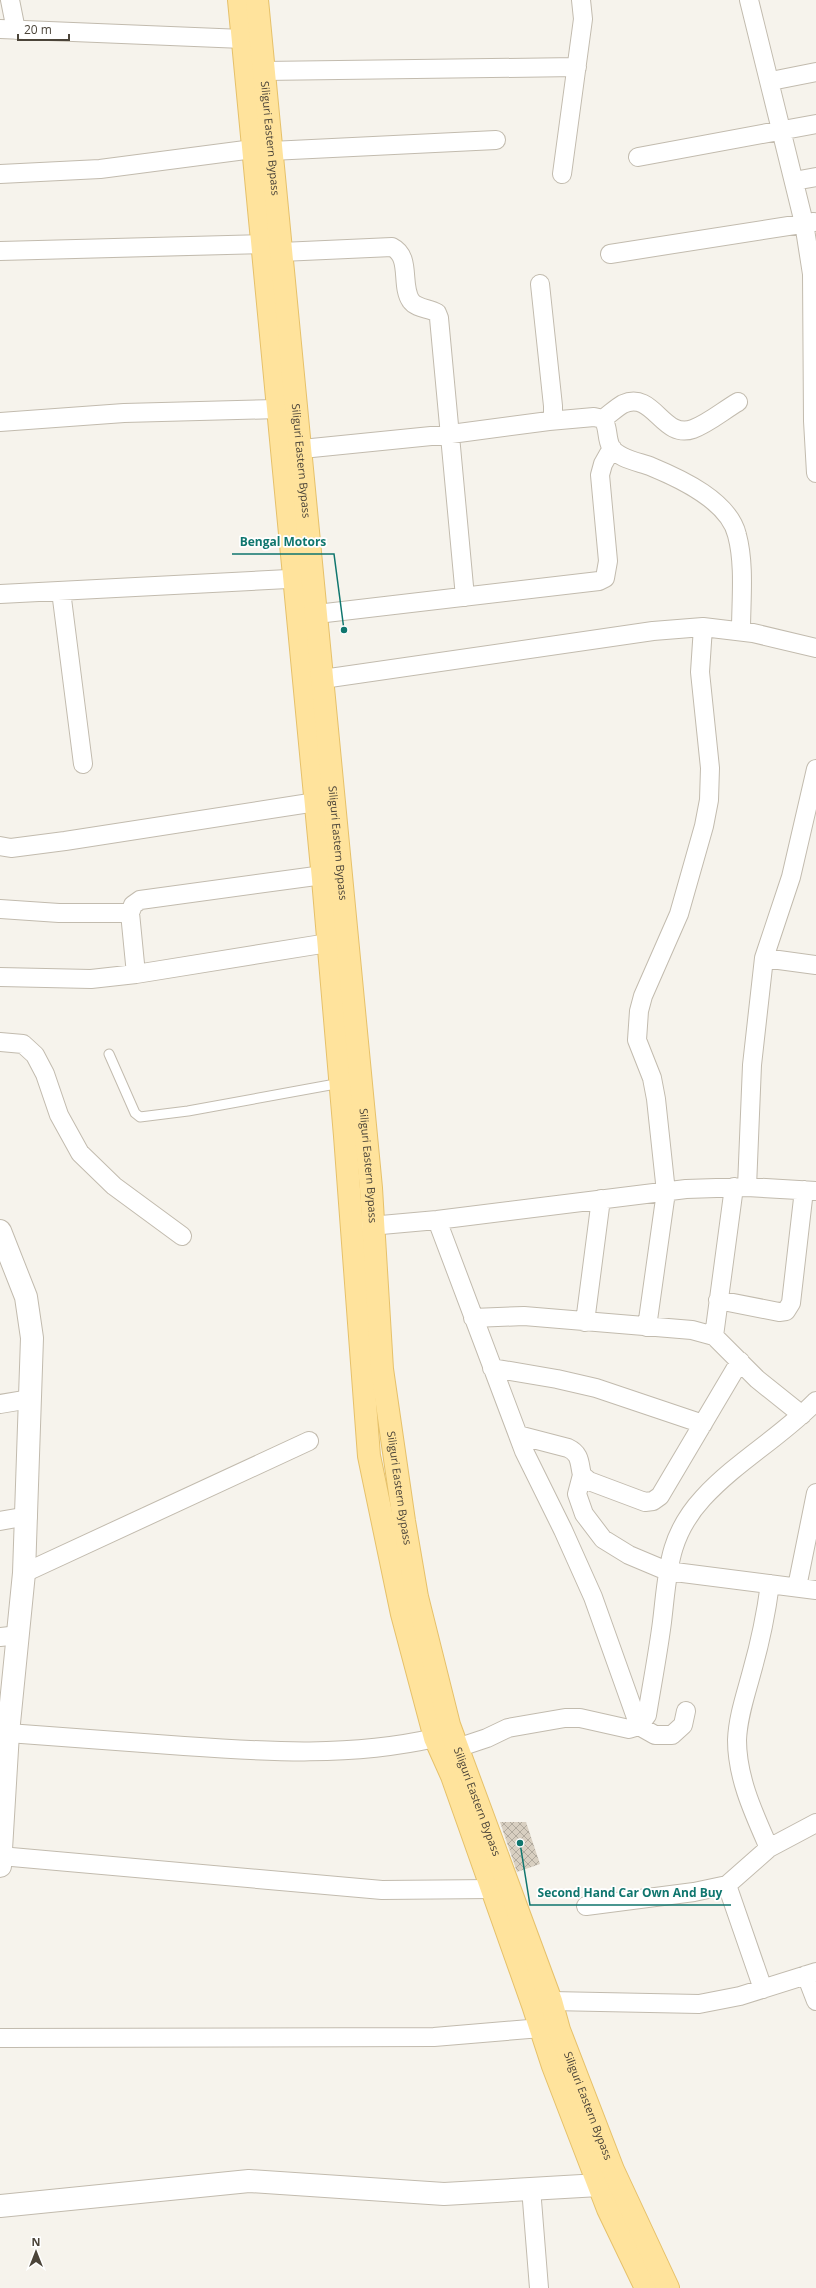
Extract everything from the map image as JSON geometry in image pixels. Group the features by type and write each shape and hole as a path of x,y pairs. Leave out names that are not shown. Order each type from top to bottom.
{"main road":[{"name":"Siliguri Eastern Bypass","path":"240,0 243,39 262,150 272,248 302,449 304,578 317,614 314,681 316,802 341,1083 362,1227 372,1367 369,1456 402,1614 435,1738 452,1776 553,2066 608,2209 646,2288"},
{"name":"Siliguri Eastern Bypass","path":"257,0 263,71 262,150"},
{"name":"Siliguri Eastern Bypass","path":"272,248 278,409 304,578 314,681 371,1188 362,1227"},
{"name":"Siliguri Eastern Bypass","path":"372,1367 394,1453 417,1597 440,1691 457,1748 551,2001 559,2030 613,2170 668,2288"}],"street":[{"path":"10,0 8,29 243,39"},
{"path":"562,174 583,19 581,0"},
{"path":"749,0 771,81 794,181 810,222 812,274 813,422 816,473"},
{"path":"263,71 577,66"},
{"path":"771,81 816,72"},
{"path":"638,157 816,124"},
{"path":"0,174 100,169 262,150 496,140"},
{"path":"794,181 816,177"},
{"path":"610,254 810,222"},
{"path":"0,251 382,246 398,250 402,259 409,297 412,303 419,307 430,309 436,313 439,318 465,597"},
{"path":"540,284 553,406 553,415 549,422"},
{"path":"603,419 623,404 634,401 645,403 670,426 682,430 693,429 738,402"},
{"path":"0,422 124,413 278,409"},
{"path":"302,449 451,434 594,417 603,419 608,425 612,448 620,455 665,472 703,493 723,510 737,533 747,632"},
{"path":"317,614 599,581 605,578 608,561 600,475 603,464 612,448"},
{"path":"0,594 304,578"},
{"path":"61,591 83,764"},
{"path":"646,1327 666,1192 656,1099 652,1078 638,1040 639,1011 643,996 678,914 704,826 709,800 710,768 700,672 703,627"},
{"path":"314,681 653,631 703,627 747,632 816,648"},
{"path":"747,632 797,644"},
{"path":"714,1336 718,1300 741,1187 752,1065 764,958 791,877 816,769"},
{"path":"0,846 11,848 81,839 316,802"},
{"path":"136,974 130,914 133,904 140,900 323,874"},
{"path":"0,909 59,914 130,914"},
{"path":"0,977 91,979 136,974 328,944"},
{"path":"764,958 816,965"},
{"path":"0,1042 23,1044 35,1055 45,1074 59,1115 80,1153 114,1186 182,1236"},
{"path":"362,1227 437,1220 666,1192 741,1187 810,1191 791,1303 786,1311 779,1312 718,1300"},
{"path":"585,1322 602,1199"},
{"path":"437,1220 518,1436 593,1597 639,1726 655,1735 672,1735 683,1725 686,1710"},
{"path":"0,1231 6,1259 26,1297 32,1338 28,1516 24,1573 9,1636 8,1733 1,1859 382,1890 491,1889"},
{"path":"473,1318 501,1316 585,1322 692,1330 714,1336 757,1379 802,1415"},
{"path":"582,1475 589,1481 645,1502 653,1501 660,1496 740,1361"},
{"path":"492,1368 557,1379 596,1388 703,1424"},
{"path":"0,1404 30,1399"},
{"path":"457,1748 487,1738 508,1728 565,1718 580,1718 629,1729 639,1726 647,1715 662,1621 667,1571 674,1545 687,1519 703,1498 736,1467 802,1415 816,1401"},
{"path":"518,1436 568,1448 576,1452 580,1459 582,1475 577,1494 584,1514 603,1539 629,1555 667,1571 816,1590"},
{"path":"24,1573 309,1441"},
{"path":"797,1587 816,1493"},
{"path":"0,1521 28,1516"},
{"path":"758,1858 751,1808 742,1775 737,1740 741,1710 765,1620 770,1584"},
{"path":"8,1733 271,1752 344,1752 400,1746 435,1738"},
{"path":"586,1906 694,1892 727,1885 758,1858 816,1823"},
{"path":"727,1885 763,1989"},
{"path":"551,2001 699,2004 740,1996 811,1973 816,2001"},
{"path":"0,2038 434,2037 541,2028"},
{"path":"0,2206 249,2181 444,2194 599,2185"},
{"path":"532,2188 539,2288"}],"lane":[{"path":"110,1054 135,1112 140,1117 188,1111 341,1083"}],"building":[{"path":"500,1822 526,1822 540,1864 517,1872"}],"place":[{"name":"Bengal Motors","path":"344,630"},
{"name":"Second Hand Car Own And Buy","path":"520,1843"}]}
